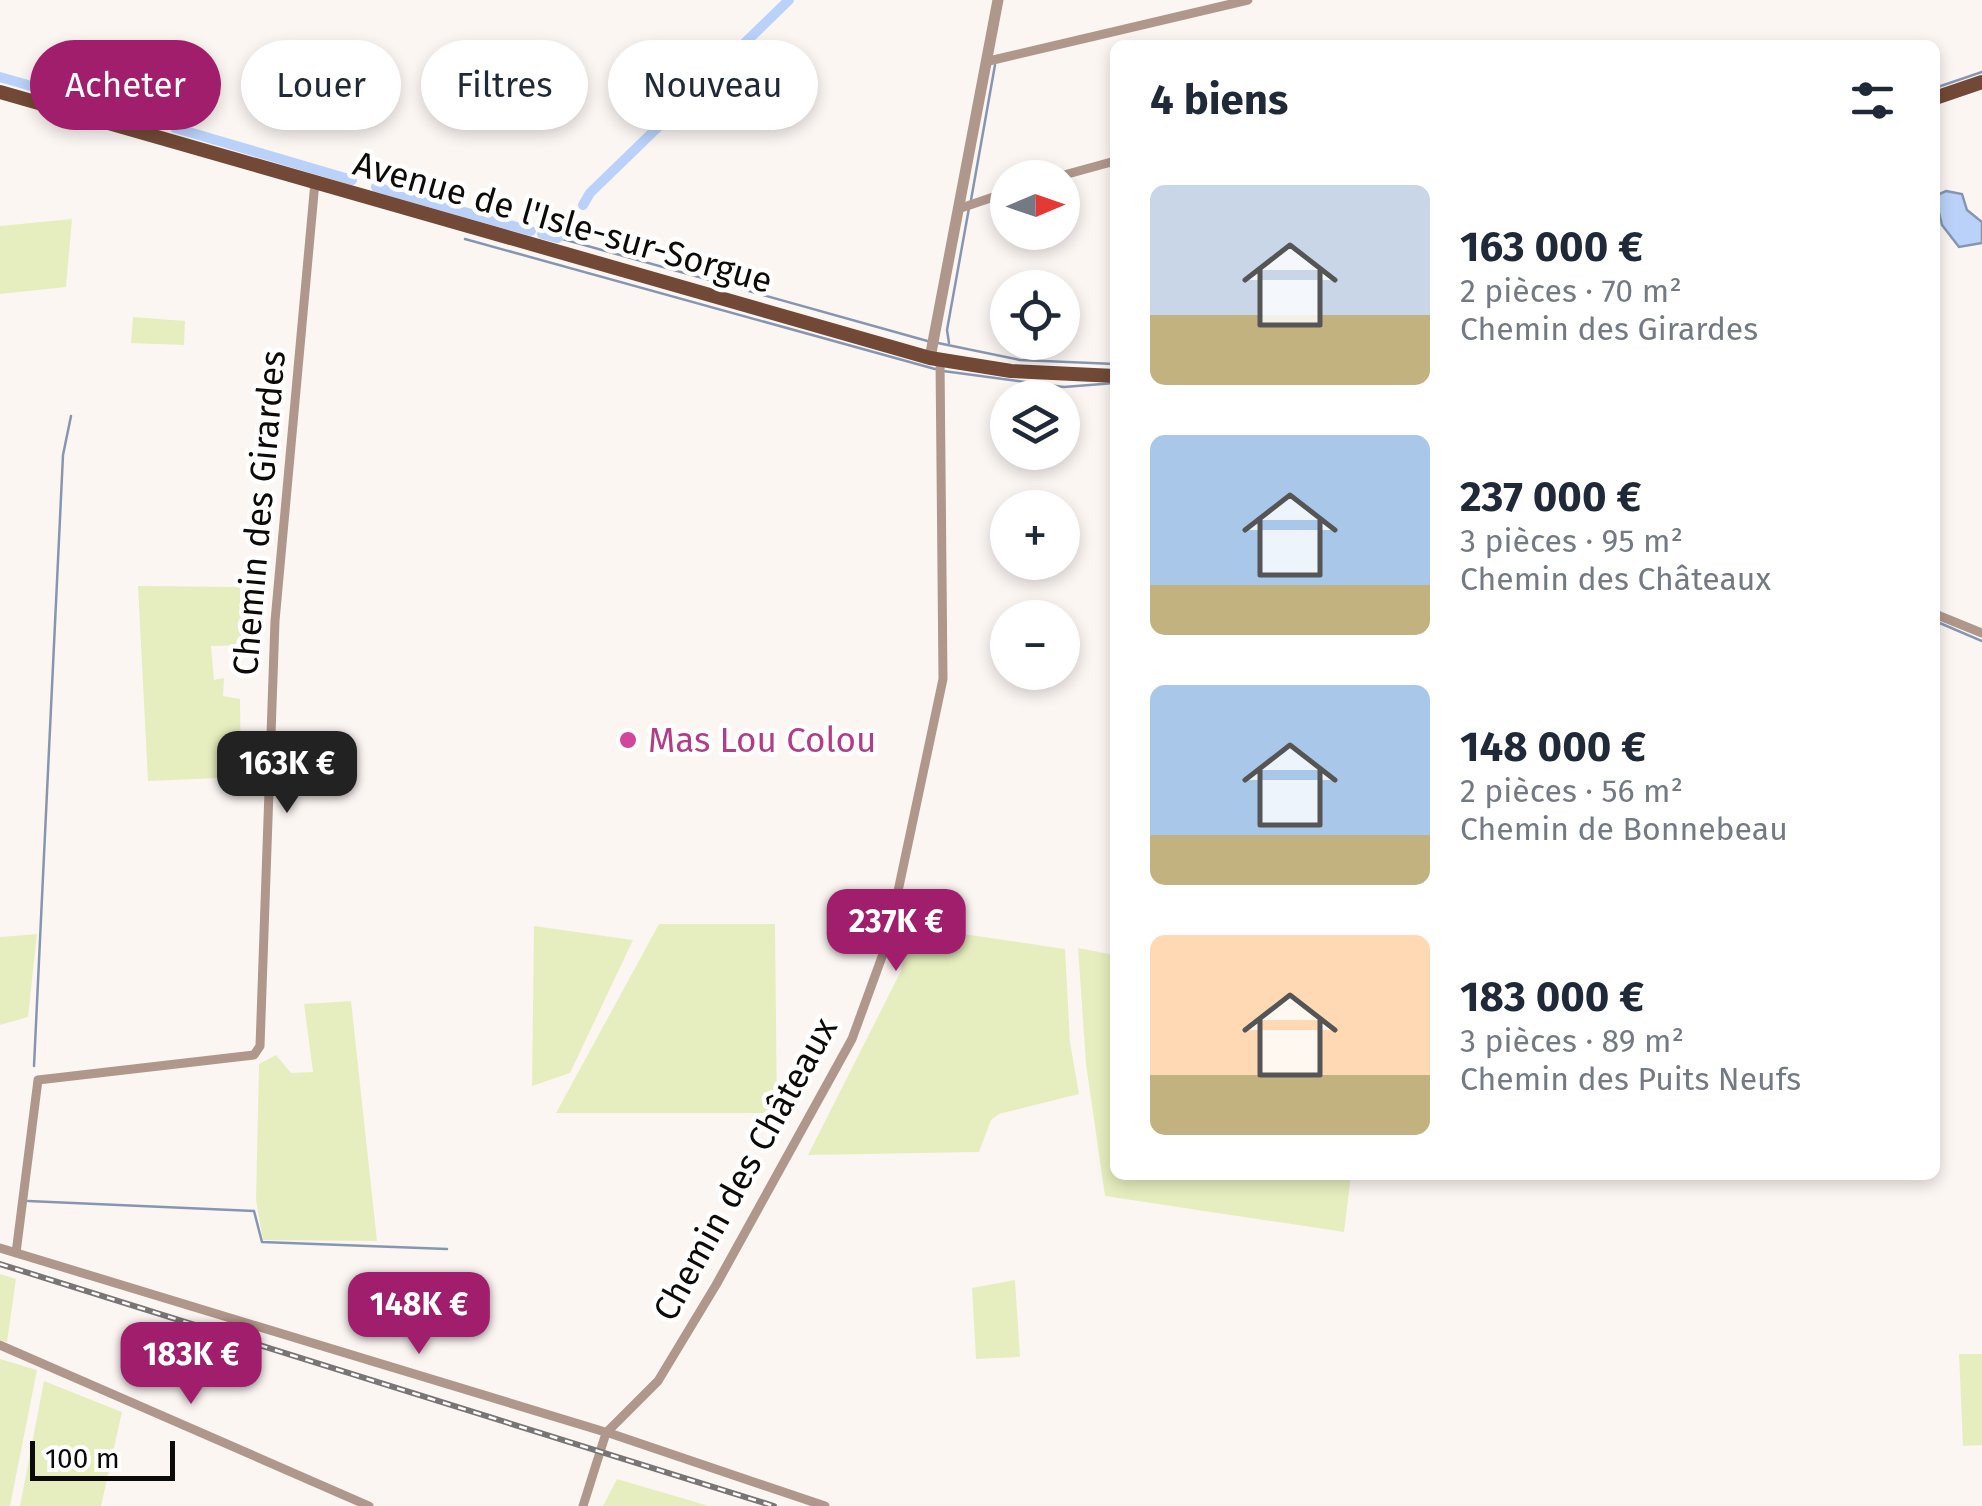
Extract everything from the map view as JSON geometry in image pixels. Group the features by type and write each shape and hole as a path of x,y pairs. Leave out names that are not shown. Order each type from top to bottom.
{"main road":[{"path":"1940,96 1982,82"},
{"name":"Avenue de l'Isle-sur-Sorgue","path":"0,92 935,359 1039,374 1110,376"}],"street":[{"name":"Chemin des Châteaux","path":"583,1506 606,1434 658,1381 716,1286 852,1039 887,943 944,679 935,359 998,0"},
{"path":"989,61 1248,0"},
{"path":"1080,171 1110,162"},
{"name":"Chemin des Girardes","path":"16,1252 38,1080 254,1055 260,1046 275,620 316,182"},
{"path":"961,208 990,198"},
{"path":"1940,616 1982,633"},
{"path":"0,1248 606,1434 825,1506"},
{"path":"0,1345 369,1506"}],"green space":[{"path":"72,219 66,287 0,294 0,226"},
{"path":"133,317 185,321 184,345 131,343"},
{"path":"138,586 240,587 241,645 211,646 214,680 224,678 223,696 240,699 241,777 148,781"},
{"path":"659,924 775,924 777,1113 556,1113"},
{"path":"534,926 633,940 570,1073 532,1086"},
{"path":"908,926 1065,949 1070,1042 1079,1094 999,1114 991,1120 979,1152 808,1155 901,971"},
{"path":"37,934 28,1017 0,1025 0,937"},
{"path":"1078,948 1110,954 1110,1180 1350,1180 1344,1232 1105,1196 1086,1064"},
{"path":"351,1001 377,1241 263,1240 256,1200 259,1064 276,1055 291,1073 313,1072 304,1004"},
{"path":"0,1274 16,1279 7,1342 0,1340"},
{"path":"1015,1280 1020,1357 976,1359 972,1288"},
{"path":"1959,1354 1982,1354 1982,1445 1963,1446"},
{"path":"0,1359 37,1370 10,1506 0,1506"},
{"path":"44,1381 122,1412 101,1506 20,1506"},
{"path":"617,1479 709,1506 603,1506"}],"water":[{"path":"1940,194 1962,194 1967,210 1982,222 1982,243 1959,247 1942,225"}],"waterway":[{"path":"583,205 590,193 789,0"},
{"path":"971,200 995,65"},
{"path":"1940,86 1982,72"},
{"path":"0,77 30,86"},
{"path":"182,130 352,180"},
{"path":"376,187 531,231"},
{"path":"949,343 947,330 969,208"},
{"path":"542,234 557,238 566,232"},
{"path":"559,238 931,342"},
{"path":"465,239 935,369"},
{"path":"938,343 1020,360 1110,364"},
{"path":"943,371 1064,387 1110,383"},
{"path":"34,1066 63,455 71,416"},
{"path":"1940,623 1982,641"},
{"path":"28,1201 254,1211 262,1242 447,1249"}],"railway":[{"path":"0,1264 774,1506"}],"place":[{"name":"Mas Lou Colou","path":"628,740"}]}
